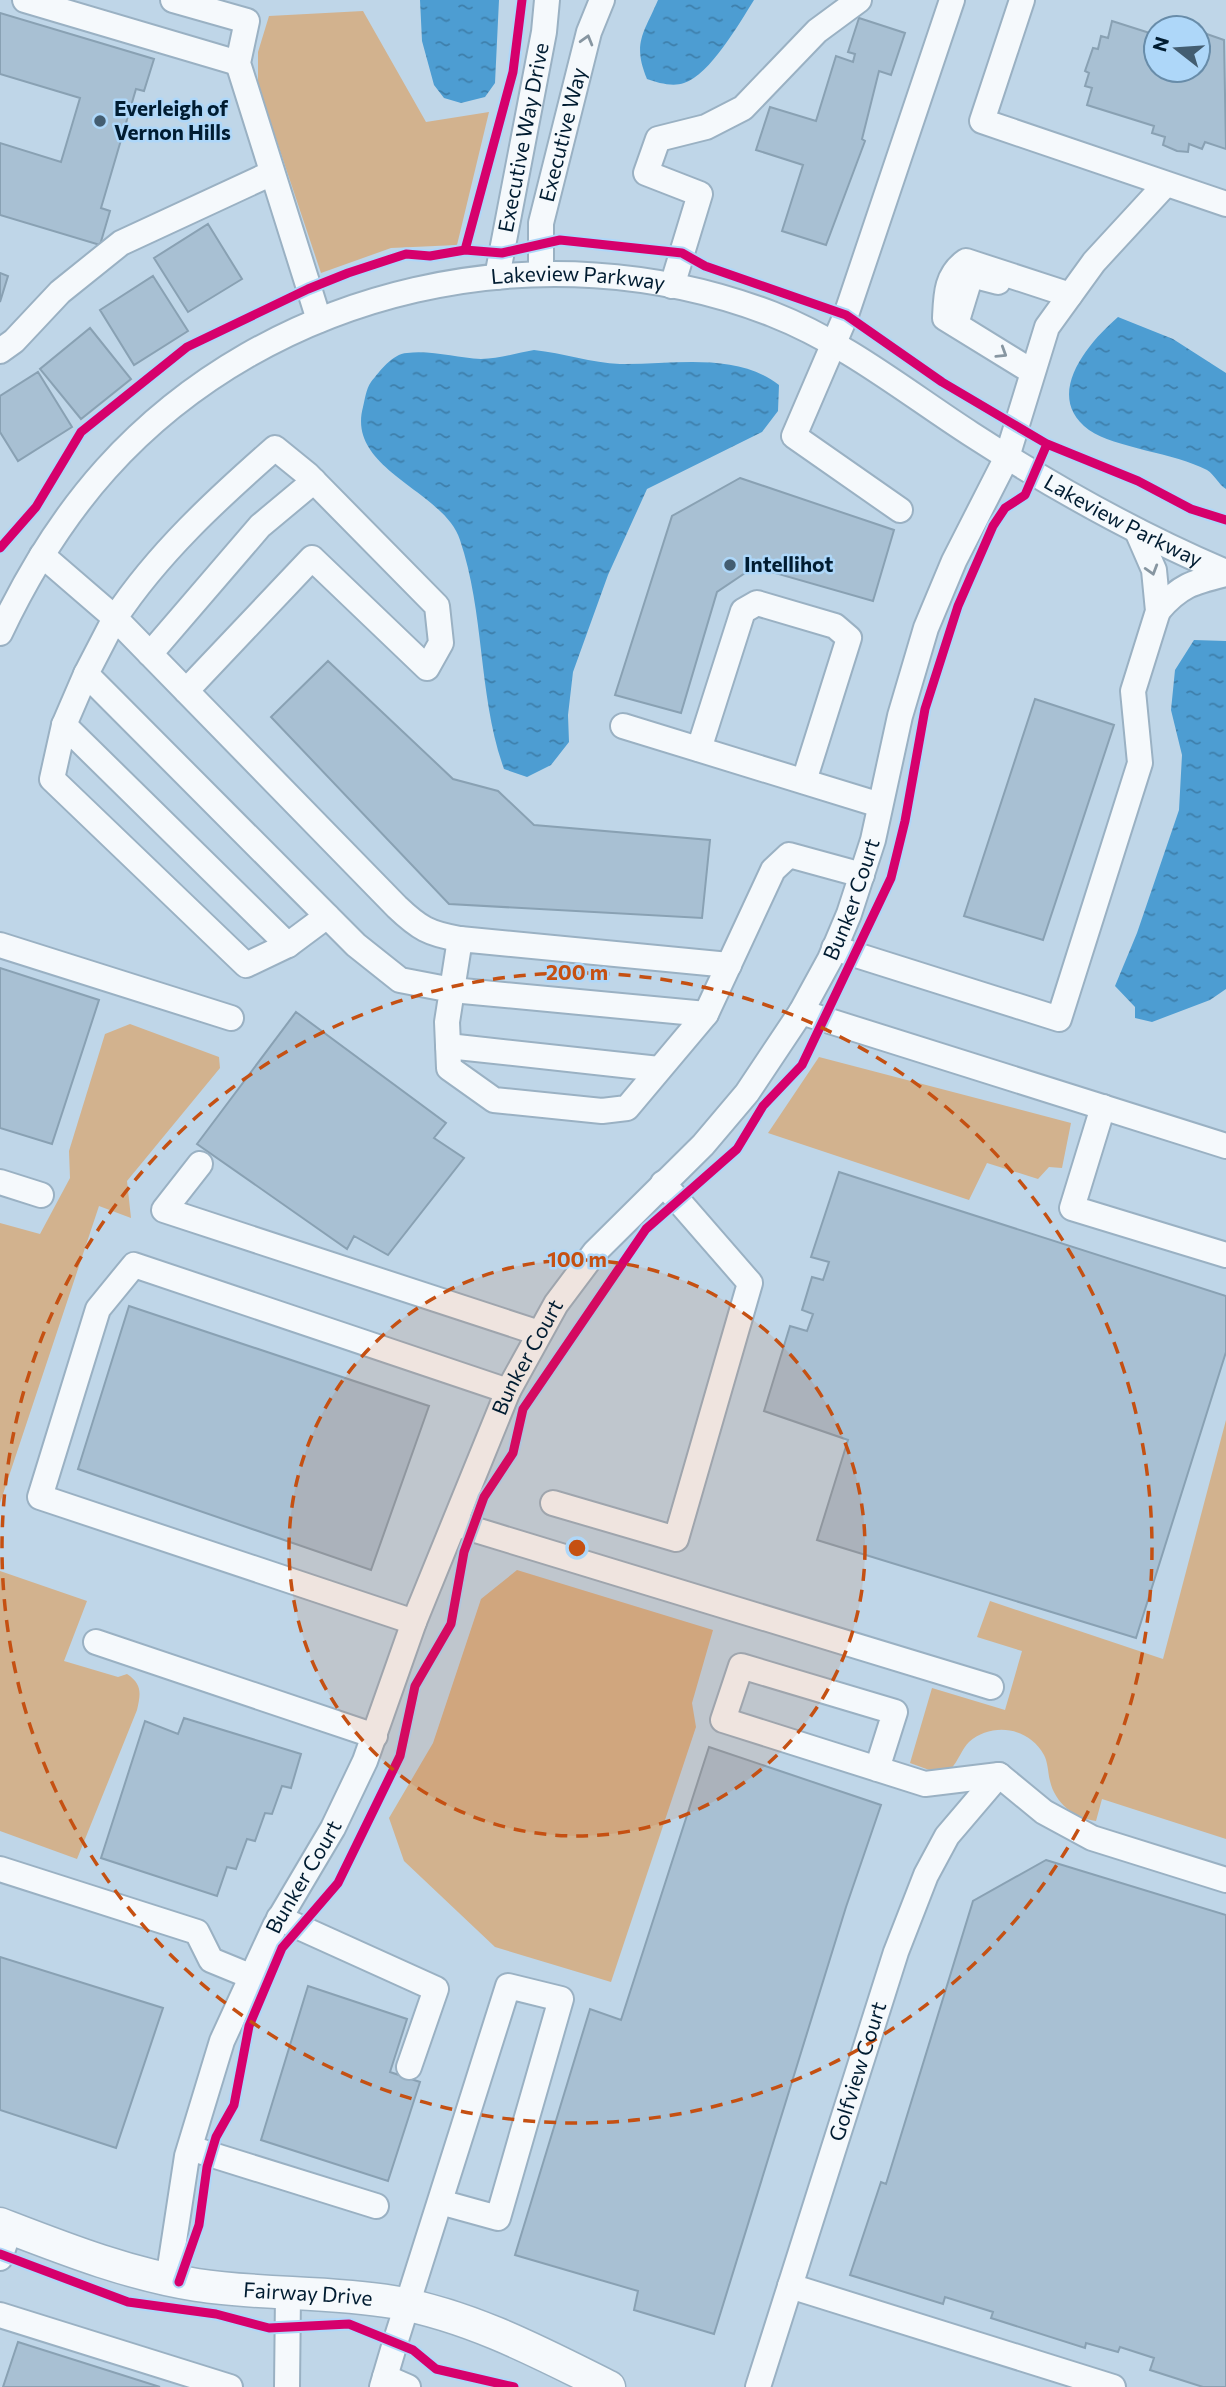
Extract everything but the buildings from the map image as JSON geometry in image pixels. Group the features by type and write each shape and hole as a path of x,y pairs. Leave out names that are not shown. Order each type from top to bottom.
{"main road":[{"name":"Fairway Drive","path":"5,2226 103,2264 168,2280 288,2294 343,2296 407,2305 461,2319 512,2338 609,2387"}],"street":[{"path":"25,0 238,63"},
{"path":"173,0 250,10 238,63 319,320"},
{"name":"Executive Way Drive","path":"497,277 544,32 547,0"},
{"name":"Executive Way","path":"541,274 541,223 589,32 602,0"},
{"path":"672,286 700,194 646,173 658,139 706,127 743,108 817,31 859,0"},
{"path":"900,510 794,436 835,343 952,0"},
{"path":"1022,0 982,121 1226,204"},
{"path":"0,351 14,341 60,292 121,243 272,173"},
{"name":"Bunker Court","path":"168,2280 190,2148 222,2041 279,1918 333,1828 374,1736 414,1622 508,1391 539,1333 595,1252 703,1145 747,1093 801,1012 834,948 862,875 900,716 926,628 954,561 1007,457 1031,371 1047,327 1094,262 1165,185"},
{"path":"1031,371 945,318 946,292 955,269 966,261 1070,295"},
{"name":"Lakeview Parkway","path":"0,633 26,579 72,510 98,478 154,422 190,394 259,349 319,320 420,287 541,274 602,275 672,286 772,314 835,343 1064,493 1226,573"},
{"path":"186,691 312,558 427,668 441,643 437,606 314,481 275,447 218,498 168,551 115,618 64,724 52,779 246,965 288,946 327,915"},
{"path":"150,654 260,526 314,481"},
{"path":"1137,531 1154,570 1158,611"},
{"path":"42,555 115,618 409,919 431,934 729,965"},
{"path":"834,948 1059,1019 1140,763 1133,691 1158,611 1173,593 1188,584 1226,573"},
{"path":"699,749 743,611 757,603 835,626 849,638 804,781"},
{"path":"86,674 356,944 400,980 452,990 706,1014"},
{"path":"64,724 288,946"},
{"path":"623,726 880,805"},
{"path":"460,939 447,1022 449,1068 494,1100 601,1111 627,1108 706,1014 773,870 789,855 862,875"},
{"path":"0,945 231,1018"},
{"path":"801,1012 1226,1146"},
{"path":"448,1046 659,1069"},
{"path":"1103,1107 1072,1208 1226,1255"},
{"path":"200,1164 164,1210 539,1333"},
{"path":"0,1182 41,1195"},
{"path":"552,1503 676,1539 750,1283 663,1183"},
{"path":"414,1622 40,1497 98,1309 134,1265 508,1391"},
{"path":"456,1524 991,1687"},
{"path":"96,1642 374,1736"},
{"path":"877,1769 895,1712 741,1667 723,1720 877,1769 925,1784 999,1775 1044,1812 1092,1838 1226,1880"},
{"name":"Golfview Court","path":"758,2387 896,1952 926,1875 947,1836 999,1775"},
{"path":"0,1869 197,1932 211,1960 250,1976"},
{"path":"279,1918 436,1989 409,2067"},
{"path":"408,2387 383,2382 508,1986 561,1999 498,2218 440,2202"},
{"path":"190,2148 376,2206"},
{"path":"0,2258 5,2226"},
{"path":"790,2286 1113,2387"},
{"path":"287,2387 288,2294"},
{"path":"0,2315 230,2387"}],"shaded area":[{"path":"363,11 426,122 489,112 457,245 391,248 321,273 258,85 258,52 269,16"},
{"path":"130,1024 219,1057 220,1068 127,1181 131,1218 99,1206 0,1503 0,1223 40,1234 70,1178 69,1151 105,1034"},
{"path":"819,1057 1071,1123 1062,1168 1049,1167 1038,1179 987,1163 969,1200 768,1133"},
{"path":"1226,1420 1226,1839 1102,1799 1096,1821 1080,1817 1056,1796 1045,1758 1037,1746 1029,1738 1009,1730 988,1732 969,1742 951,1769 932,1771 910,1763 932,1688 1005,1710 1022,1651 977,1637 990,1601 1163,1659"},
{"path":"517,1570 713,1630 692,1703 696,1727 611,1982 495,1947 404,1861 389,1818 433,1743 481,1599"},
{"path":"0,1571 87,1601 64,1661 118,1677 127,1674 139,1689 137,1710 77,1859 0,1831"}],"water":[{"path":"420,0 499,0 495,83 485,97 461,103 444,98 434,85 422,41"},
{"path":"658,0 754,0 704,70 694,78 675,85 647,79 640,56 644,30"},
{"path":"1118,317 1173,339 1226,373 1226,489 1207,470 1100,436 1089,430 1076,416 1070,402 1070,386 1075,370 1095,340"},
{"path":"534,350 620,364 723,364 762,374 779,385 778,411 762,432 647,489 608,575 573,672 568,715 569,742 551,765 527,777 504,769 496,741 485,684 474,597 460,540 451,523 436,507 382,464 369,447 362,429 363,407 369,385 396,356 426,353 487,359"},
{"path":"1194,640 1226,641 1226,989 1210,1000 1152,1022 1135,1018 1135,1007 1115,986 1137,933 1179,810 1182,755 1171,710 1175,670"}],"cycle path":[{"path":"465,250 513,72 522,0"},
{"path":"0,548 36,507 81,432 187,347 308,289 406,254 430,256 465,250 502,253 560,240 682,253 705,266 846,315 942,382 1047,444 1138,481 1191,509 1226,520"},
{"path":"179,2282 199,2225 207,2167 216,2137 234,2105 249,2026 282,1948 338,1883 400,1756 415,1686 451,1624 464,1552 484,1497 513,1453 523,1409 646,1229 737,1149 763,1106 802,1065 891,878 905,821 925,709 958,606 993,526 1005,508 1025,495 1047,444"},
{"path":"0,2254 128,2302 216,2314 269,2328 349,2324 413,2350 436,2369 514,2387"}],"place":[{"name":"Everleigh of Vernon Hills","path":"100,121"},
{"name":"Intellihot","path":"730,565"}]}
